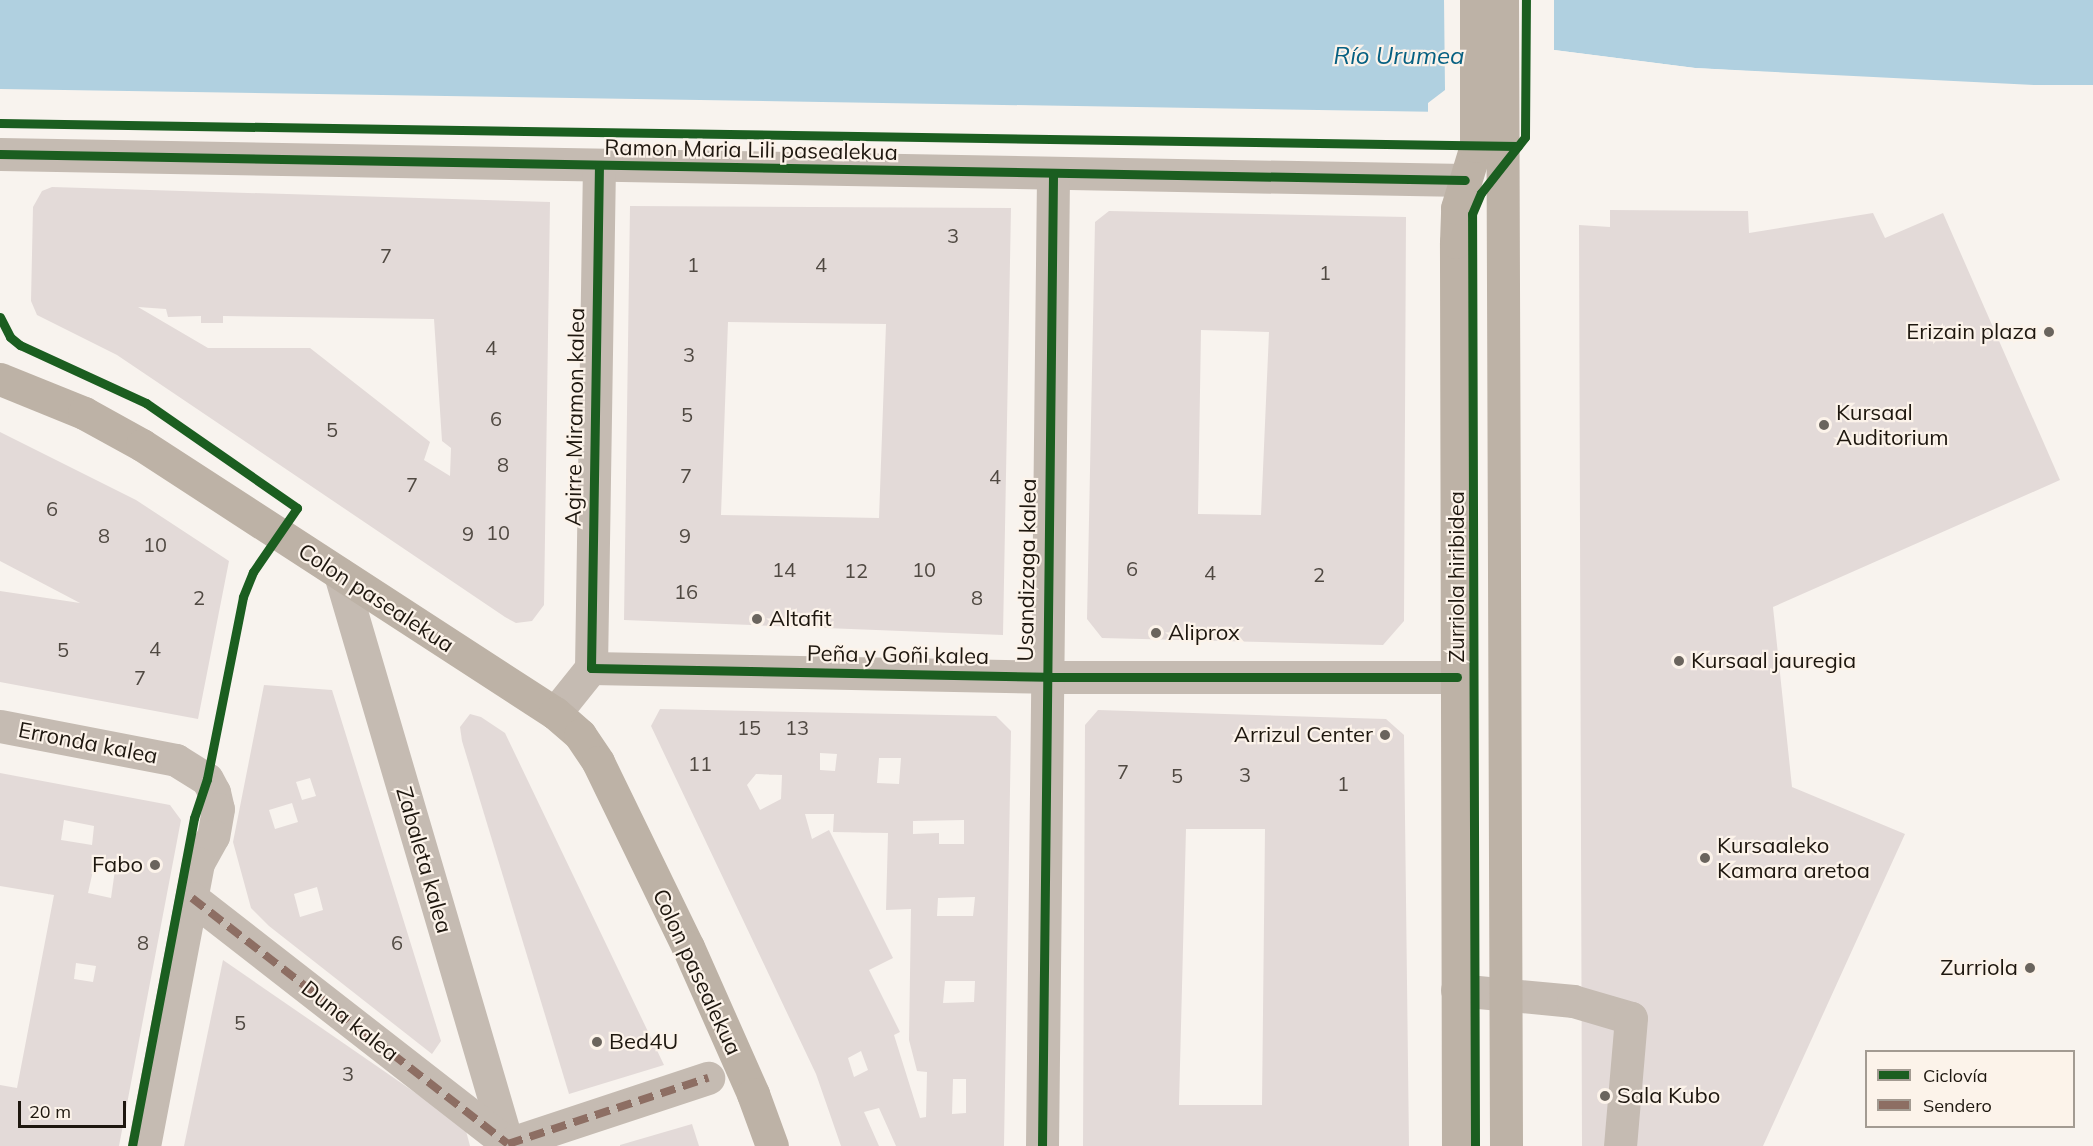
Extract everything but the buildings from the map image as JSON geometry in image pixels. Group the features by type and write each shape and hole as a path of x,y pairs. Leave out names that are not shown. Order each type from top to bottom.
{"main road":[{"path":"1476,0 1489,118"},
{"path":"1489,118 1502,0"},
{"name":"Zurriola hiribidea","path":"1458,1146 1457,208 1476,146 1489,118"},
{"name":"Zurriola hiribidea","path":"1489,118 1506,994 1506,1146"},
{"name":"Colon pasealekua","path":"2,379 123,434 555,714 580,735 598,762 688,947 753,1094 772,1146"}],"street":[{"name":"Ramon Maria Lili pasealekua","path":"0,154 599,167 1465,180"},
{"name":"Agirre Miramon kalea","path":"591,668 599,167"},
{"name":"Usandizaga kalea","path":"1042,1146 1053,174"},
{"name":"Zabaleta kalea","path":"340,574 508,1145"},
{"path":"555,714 591,668"},
{"name":"Peña y Goñi kalea","path":"591,668 1046,677 1457,676"},
{"name":"Erronda kalea","path":"0,726 176,760 207,779 214,792 218,809 213,836 198,863 192,898"},
{"path":"144,1146 192,898"},
{"name":"Duna kalea","path":"192,898 508,1145"},
{"path":"1457,990 1573,1001 1631,1018 1620,1146"},
{"path":"508,1145 708,1078"}],"water":[{"name":"Río Urumea","path":"0,0 2093,0 2093,85 1991,85 1695,68 1554,50 1554,95 1572,105 1576,114 0,89"}],"pier":[{"path":"1444,0 1554,0 1554,50 1695,68 2093,88 1991,88 1695,71 1557,54 1557,92 1575,103 1579,114 1428,114 1428,103 1445,90"}],"marked path":[{"path":"192,898 508,1144 708,1078"}],"cycle path":[{"path":"1475,1146 1472,214 1481,193 1525,137 1526,0"},
{"path":"0,123 1518,146"},
{"path":"0,154 1465,180"},
{"path":"591,668 599,167"},
{"path":"1042,1146 1053,174"},
{"path":"0,317 10,337 20,345 146,403 297,508 253,572 243,597 207,779 194,818 132,1146"},
{"path":"591,668 1046,677 1457,677"}],"place":[{"name":"Erizain plaza","path":"2049,332"},
{"name":"Kursaal Auditorium","path":"1824,425"},
{"name":"Altafit","path":"757,619"},
{"name":"Aliprox","path":"1156,633"},
{"name":"Kursaal jauregia","path":"1679,661"},
{"name":"Arrizul Center","path":"1385,735"},
{"name":"Kursaaleko Kamara aretoa","path":"1705,858"},
{"name":"Fabo","path":"155,865"},
{"name":"Zurriola","path":"2030,968"},
{"name":"Bed4U","path":"597,1042"},
{"name":"Sala Kubo","path":"1605,1096"}]}
